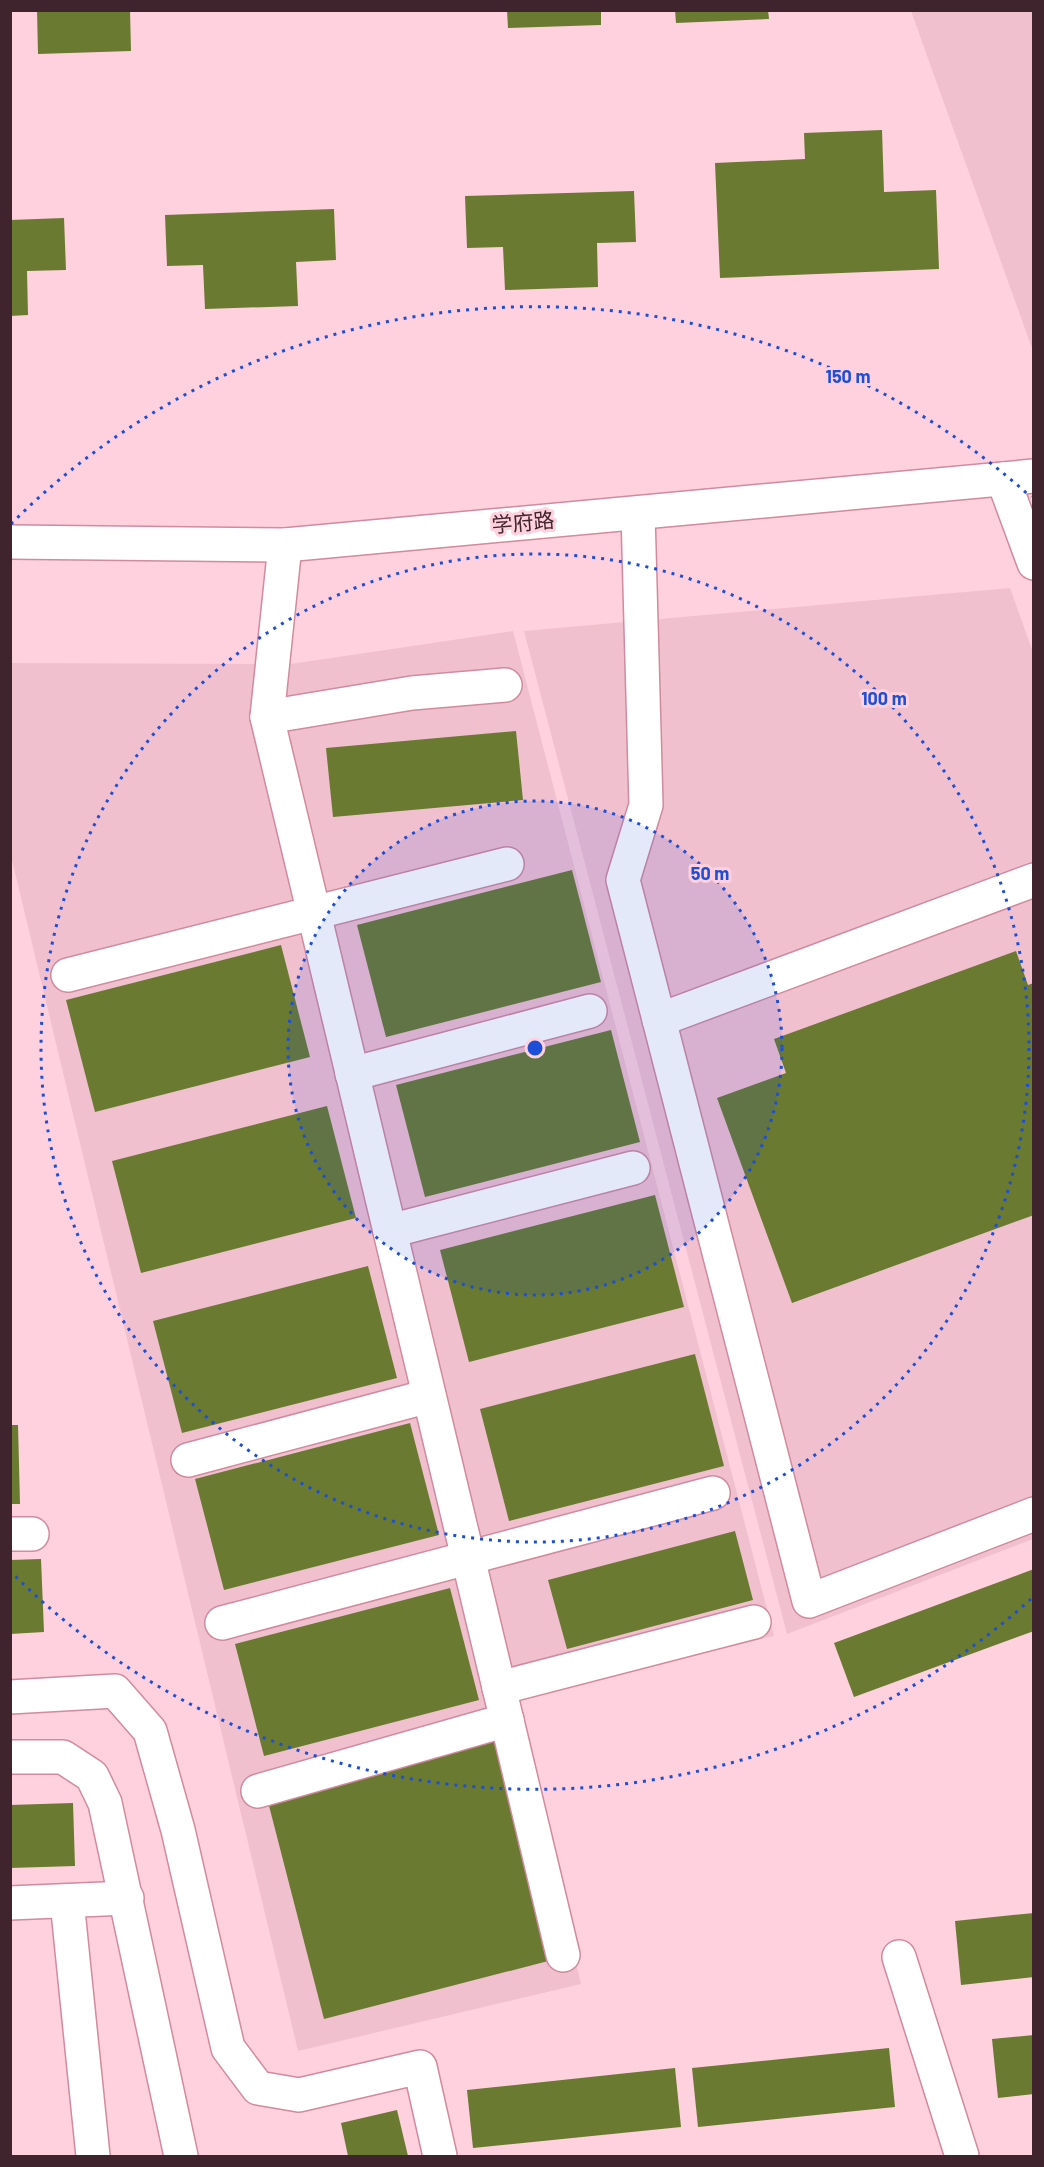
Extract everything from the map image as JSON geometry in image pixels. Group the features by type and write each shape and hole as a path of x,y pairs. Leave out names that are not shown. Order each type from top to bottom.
{"street":[{"name":"学府路","path":"10,542 285,545 1018,478"},
{"path":"1018,478 1034,563"},
{"path":"638,513 646,805 623,880 809,1601 1034,1514"},
{"path":"285,545 267,717 563,1955"},
{"path":"267,717 412,693 505,686"},
{"path":"68,975 507,864"},
{"path":"659,1020 1034,880"},
{"path":"352,1074 590,1011"},
{"path":"390,1231 633,1168"},
{"path":"188,1460 429,1396"},
{"path":"222,1623 713,1493"},
{"path":"499,1688 754,1622"},
{"path":"10,1696 115,1691 150,1731 178,1830 228,2048 258,2088 299,2095 420,2067 440,2157"},
{"path":"258,1791 507,1720"},
{"path":"10,1757 63,1757 92,1776 105,1803 182,2157"},
{"path":"10,1903 127,1898"},
{"path":"67,1900 93,2157"},
{"path":"899,1958 962,2157"}],"shaded area":[{"path":"911,11 1033,11 1033,351"},
{"path":"1010,588 1034,655 1033,1539 787,1634 524,631"},
{"path":"513,631 774,1636 514,1698 581,1984 298,2051 11,856 10,663 291,664"}],"building":[{"path":"37,10 130,10 131,51 38,54"},
{"path":"507,10 601,10 601,25 508,28"},
{"path":"675,10 768,10 769,19 676,23"},
{"path":"882,130 884,192 936,190 939,269 720,278 715,163 805,159 804,133"},
{"path":"634,191 636,242 597,243 598,287 505,290 503,247 467,248 465,196"},
{"path":"334,209 336,260 296,262 298,306 205,309 203,265 167,266 165,215"},
{"path":"64,218 66,270 27,271 28,315 10,316 10,220"},
{"path":"516,731 523,800 333,817 326,748"},
{"path":"572,870 601,982 386,1037 357,925"},
{"path":"281,945 310,1057 95,1112 66,1000"},
{"path":"1016,951 1028,985 1034,983 1034,1215 792,1303 717,1098 786,1073 774,1039"},
{"path":"611,1030 640,1142 425,1197 396,1085"},
{"path":"327,1106 356,1218 141,1273 112,1161"},
{"path":"655,1195 684,1307 469,1362 440,1250"},
{"path":"368,1266 397,1378 182,1433 153,1321"},
{"path":"695,1354 724,1466 509,1521 480,1409"},
{"path":"410,1423 439,1535 224,1590 195,1479"},
{"path":"10,1425 18,1425 20,1504 10,1504"},
{"path":"735,1531 753,1600 567,1649 548,1580"},
{"path":"41,1559 44,1632 10,1634 10,1560"},
{"path":"1034,1569 1034,1631 854,1697 834,1643"},
{"path":"450,1588 479,1700 264,1756 235,1644"},
{"path":"495,1739 552,1960 324,2019 267,1798"},
{"path":"73,1803 75,1866 10,1868 10,1805"},
{"path":"1034,1913 1034,1977 961,1985 955,1921"},
{"path":"1034,2035 1034,2094 998,2098 992,2039"},
{"path":"889,2048 895,2107 698,2127 692,2068"},
{"path":"675,2068 681,2127 473,2148 467,2090"},
{"path":"397,2110 408,2156 348,2156 341,2123"}]}
